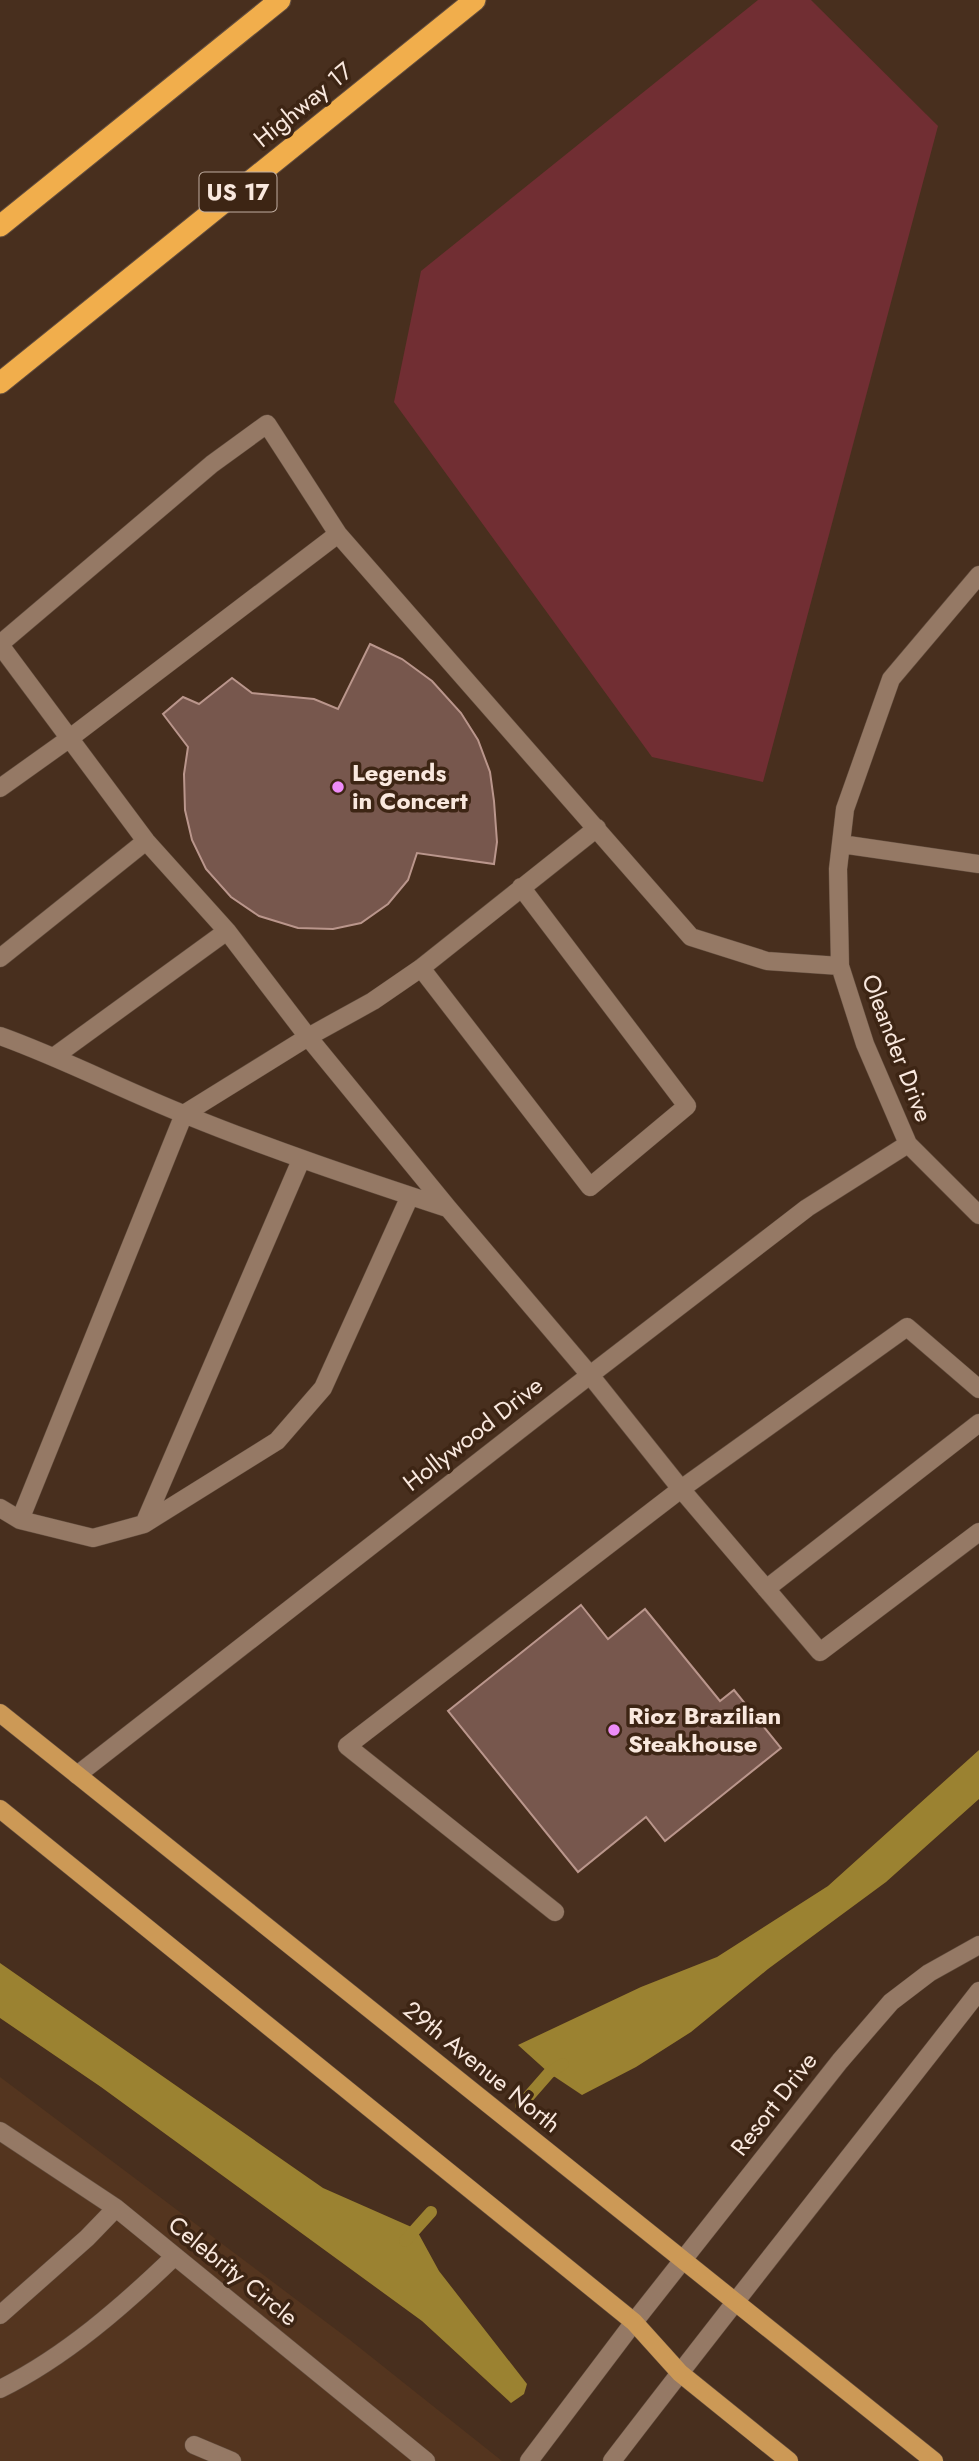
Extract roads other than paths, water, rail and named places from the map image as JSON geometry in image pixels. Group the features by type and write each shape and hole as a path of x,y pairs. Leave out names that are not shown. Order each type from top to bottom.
{"highway":[{"path":"0,226 280,0"},
{"name":"Highway 17","path":"0,383 475,0"}],"main road":[{"name":"29th Avenue North","path":"0,1713 934,2461"},
{"path":"0,1809 634,2322 680,2373 789,2461"}],"street":[{"path":"840,966 767,961 691,937 338,534 267,424 212,464 0,645 146,841 227,931 308,1037 448,1208 820,1652 979,1532"},
{"path":"0,788 338,534"},
{"name":"Oleander Drive","path":"979,575 891,679 845,809 838,869 840,966 865,1044 908,1144 979,1215"},
{"path":"20,1520 184,1114 308,1037 373,1002 421,968 597,828"},
{"path":"0,958 146,841"},
{"path":"841,845 979,864"},
{"path":"421,968 590,1187 687,1106 521,887"},
{"path":"55,1056 227,931"},
{"path":"0,1035 55,1056 184,1114 301,1160 448,1208"},
{"name":"Hollywood Drive","path":"77,1775 807,1208 908,1144"},
{"path":"144,1524 301,1160"},
{"path":"0,1508 20,1520 93,1538 144,1524 277,1441 323,1388 410,1196"},
{"path":"555,1912 347,1746 681,1489 907,1327 979,1389"},
{"path":"766,1589 979,1423"},
{"name":"Resort Drive","path":"634,2322 840,2061 891,2003 929,1973 979,1945"},
{"path":"612,2461 734,2301 800,2221 979,1991"},
{"name":"Celebrity Circle","path":"0,2132 116,2208 425,2461"},
{"path":"0,2315 87,2238 116,2208"},
{"path":"0,2389 28,2375 65,2349 176,2256"},
{"path":"529,2461 634,2322"},
{"path":"194,2445 232,2461"}],"waterway":[{"path":"521,2105 549,2073 563,2064"},
{"path":"405,2241 431,2212"}],"place":[{"name":"Legends in Concert","path":"338,787"},
{"name":"Rioz Brazilian Steakhouse","path":"614,1730"}]}
